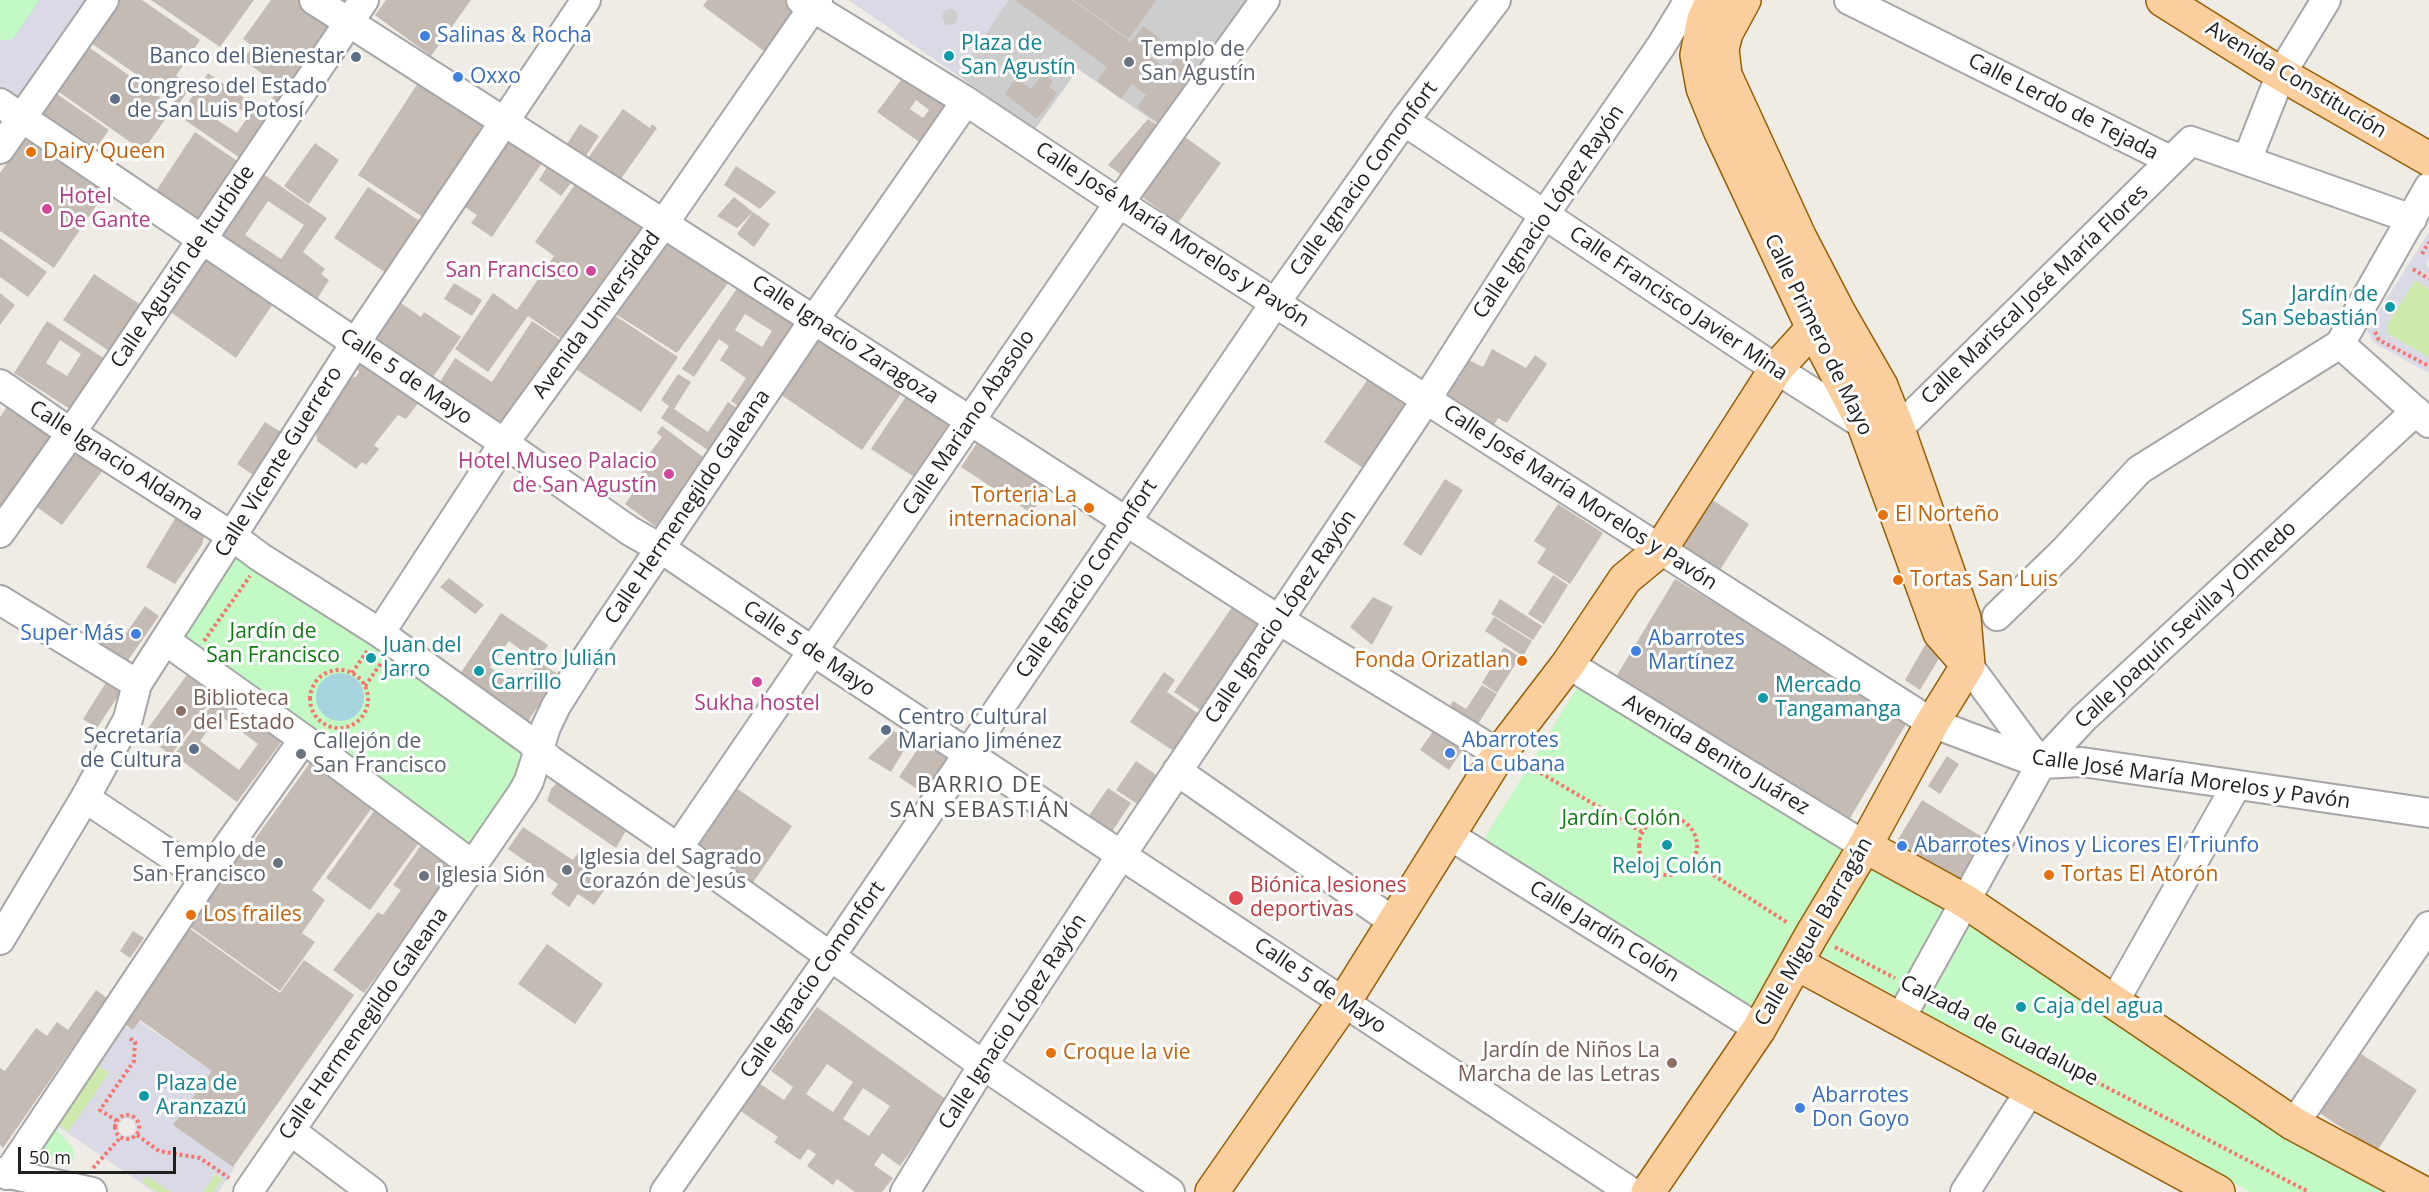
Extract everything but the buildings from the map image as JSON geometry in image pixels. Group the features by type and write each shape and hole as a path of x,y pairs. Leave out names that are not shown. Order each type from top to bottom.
{"main road":[{"name":"Avenida Constitución","path":"2163,0 2281,74 2429,159"},
{"name":"Calle Primero de Mayo","path":"1731,2 1704,19 1709,58 1703,88 1732,126 1826,321 1940,633 1968,665"},
{"name":"Calle Primero de Mayo","path":"1826,321 1881,386 1964,618 1968,665"},
{"path":"1212,1192 1344,1002 1499,754 1568,664 1625,579 1660,550 1776,369 1826,321"},
{"name":"Calle Miguel Barragán","path":"1648,1192 1759,1029 1865,846 1932,723 1968,665"},
{"path":"1865,846 1965,901 2294,1124 2421,1192"},
{"name":"Calzada de Guadalupe","path":"1803,950 1899,1021 2218,1192"}],"street":[{"path":"0,149 11,110 104,0"},
{"name":"Calle Ignacio Zaragoza","path":"314,0 356,11 503,121 1279,620 1499,754"},
{"name":"Calle Vicente Guerrero","path":"0,940 85,798 128,719 136,684 166,641 356,342 586,0"},
{"name":"Calle Mariano Abasolo","path":"678,848 1119,203 1264,0"},
{"name":"Calle Ignacio Comonfort","path":"665,1192 830,957 1275,303 1404,121 1496,0"},
{"name":"Calle Ignacio López Rayón","path":"905,1192 983,1065 1426,400 1544,214 1661,46 1689,0"},
{"name":"Calle Lerdo de Tejada","path":"1849,0 2170,160 2191,141 2412,219"},
{"path":"2247,160 2281,74 2326,0"},
{"name":"Calle José María Morelos y Pavón","path":"811,3 966,101 1119,203 1932,723 2041,764 2082,762 2429,813"},
{"name":"Avenida Universidad","path":"380,633 504,443 664,223 811,3"},
{"name":"Calle Agustín de Iturbide","path":"0,533 71,433 356,11"},
{"path":"1661,46 1709,58"},
{"name":"Calle Hermenegildo Galeana","path":"249,1192 474,866 529,781 534,746 556,706 814,320 966,101"},
{"name":"Calle 5 de Mayo","path":"11,110 201,241 356,342 630,531 660,548 968,755 1122,854 1631,1192"},
{"name":"Calle Francisco Javier Mina","path":"1404,121 1864,425"},
{"name":"Calle Mariscal José María Flores","path":"1898,429 2140,193 2170,160"},
{"path":"1997,616 2064,551 2139,470 2340,344 2429,187"},
{"path":"2340,344 2422,417"},
{"name":"Calle Ignacio Aldama","path":"0,384 71,433 232,536 260,557 380,633 830,957 983,1065 1170,1192"},
{"name":"Calle Joaquín Sevilla y Olmedo","path":"1899,1021 2041,764 2084,718 2422,417"},
{"path":"1864,425 1898,429"},
{"path":"0,600 136,684"},
{"path":"166,641 305,740 474,866"},
{"name":"Avenida Benito Juárez","path":"1568,664 1865,846"},
{"name":"Calle Primero de Mayo","path":"1968,665 2041,764"},
{"path":"92,1192 3,1174 205,878 299,746"},
{"path":"1178,771 1394,922"},
{"path":"2114,1002 2236,786"},
{"path":"85,798 205,878"},
{"name":"Calle Jardín Colón","path":"1449,834 1759,1029"},
{"path":"2294,1124 2429,926"},
{"path":"1965,1192 2030,1091"},
{"path":"291,1131 372,1192"}],"path":[{"path":"2407,278 2429,242"},
{"path":"2413,269 2429,279"},
{"path":"2379,322 2374,331 2379,340 2429,366"},
{"path":"192,659 250,575"},
{"path":"343,670 359,678 365,686 368,704 364,713 350,726 341,728 323,723 312,708 312,689 324,675 343,670"},
{"path":"1499,754 1528,766 1642,832"},
{"path":"1659,818 1677,818 1685,822 1691,828 1697,845 1693,862 1686,869 1669,876 1659,875 1651,870 1640,855 1638,846 1642,832 1651,822 1659,818"},
{"name":"Calzada de Guadalupe","path":"1693,862 1803,950 1917,989 2309,1192"},
{"path":"108,1022 135,1042 134,1061 100,1110 117,1121"},
{"path":"123,1116 134,1117 139,1124 137,1135 130,1140 120,1138 115,1129 117,1121 123,1116"},
{"path":"137,1135 159,1151 200,1158 249,1192"},
{"path":"103,1157 120,1138"}],"shaded area":[{"path":"39,0 104,0 0,149 0,40 13,39"},
{"path":"849,0 1259,0 1165,129 1078,69 1035,129"},
{"name":"Plaza de San Agustín","path":"849,0 1009,0 957,75","holes":["945,10 956,11 958,18 956,23 945,24 942,17"]},
{"name":"Jardín de San Sebastián","path":"2429,232 2429,259 2426,265 2429,267 2429,289 2415,280 2387,325 2387,332 2429,357 2429,373 2374,343 2367,330"},
{"name":"Plaza de Aranzazú","path":"139,1021 212,1071 174,1126 235,1167 218,1192 214,1192 223,1179 215,1174 203,1192 171,1192 146,1176 142,1182 156,1192 154,1192 56,1125 118,1023 133,1030","holes":["98,1065 109,1073 68,1132 58,1124","123,1119 134,1121 136,1130 133,1135 124,1136 119,1132 118,1126"]}],"green space":[{"path":"0,0 71,0 0,65"},
{"path":"2415,280 2429,289 2429,357 2387,332 2387,325"},
{"name":"Jardín de San Francisco","path":"239,554 534,751 470,856 177,636 231,559","holes":["334,674 342,674 326,717 320,711 316,696 322,682"]},
{"name":"Jardín Colón","path":"1580,683 1850,848 1751,1008 1481,844"},
{"path":"1863,857 1962,907 2286,1135 2385,1192 2250,1192 1810,949"},
{"path":"98,1065 109,1073 69,1132 58,1125"},
{"path":"53,1126 73,1148 74,1161 42,1154 37,1160 12,1147"},
{"path":"215,1174 223,1179 214,1192 203,1192"},
{"path":"147,1175 171,1192 156,1192 142,1182"}],"water":[{"path":"340,673 357,680 364,697 357,714 340,721 323,714 316,697 323,680"}],"place":[{"name":"Salinas & Rocha","path":"425,36"},
{"name":"Plaza de San Agustín","path":"949,56"},
{"name":"Banco del Bienestar","path":"356,57"},
{"name":"Templo de San Agustín","path":"1129,62"},
{"name":"Oxxo","path":"458,77"},
{"name":"Congreso del Estado de San Luis Potosí","path":"115,99"},
{"name":"Dairy Queen","path":"31,152"},
{"name":"Hotel De Gante","path":"47,209"},
{"name":"San Francisco","path":"591,271"},
{"name":"Jardín de San Sebastián","path":"2390,307"},
{"name":"Hotel Museo Palacio de San Agustín","path":"669,474"},
{"name":"Torteria La internacional","path":"1089,508"},
{"name":"El Norteño","path":"1883,515"},
{"name":"Tortas San Luis","path":"1898,580"},
{"name":"Super Más","path":"136,634"},
{"name":"Abarrotes Martínez","path":"1636,651"},
{"name":"Juan del Jarro","path":"371,658"},
{"name":"Fonda Orizatlan","path":"1522,661"},
{"name":"Centro Julián Carrillo","path":"479,671"},
{"name":"Sukha hostel","path":"757,682"},
{"name":"Mercado Tangamanga","path":"1763,698"},
{"name":"Biblioteca del Estado","path":"181,711"},
{"name":"Centro Cultural Mariano Jiménez","path":"886,730"},
{"name":"Secretaría de Cultura","path":"194,749"},
{"name":"Abarrotes La Cubana","path":"1450,753"},
{"name":"Callejón de San Francisco","path":"301,754"},
{"name":"Reloj Colón","path":"1667,845"},
{"name":"Abarrotes Vinos y Licores El Triunfo","path":"1902,846"},
{"name":"Templo de San Francisco","path":"278,863"},
{"name":"Iglesia del Sagrado Corazón de Jesús","path":"567,870"},
{"name":"Tortas El Atorón","path":"2049,875"},
{"name":"Iglesia Sión","path":"424,876"},
{"name":"Biónica lesiones deportivas","path":"1236,898"},
{"name":"Los frailes","path":"191,915"},
{"name":"Caja del agua","path":"2021,1007"},
{"name":"Croque la vie","path":"1051,1053"},
{"name":"Jardín de Niños La Marcha de las Letras","path":"1672,1063"},
{"name":"Plaza de Aranzazú","path":"144,1096"},
{"name":"Abarrotes Don Goyo","path":"1800,1108"}],"district":[{"name":"BARRIO DE SAN SEBASTIÁN","path":"980,798"}]}
